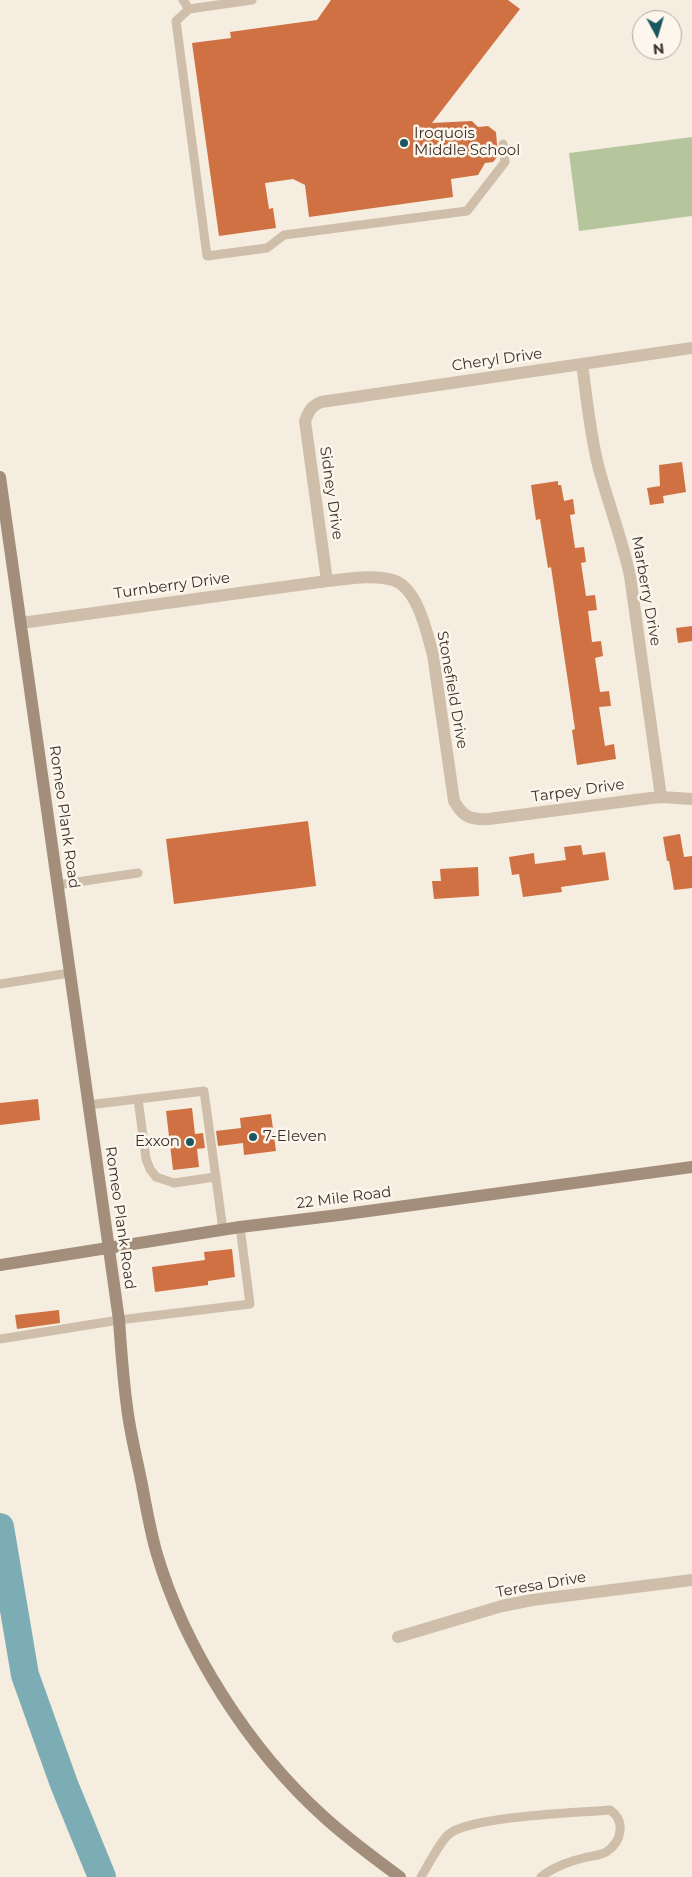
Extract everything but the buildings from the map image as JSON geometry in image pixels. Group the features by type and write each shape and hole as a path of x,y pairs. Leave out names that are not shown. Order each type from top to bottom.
{"main road":[{"name":"Romeo Plank Road","path":"0,477 119,1320 127,1408 150,1528 168,1588 190,1636 216,1685 243,1725 286,1779 323,1817 400,1877"},
{"name":"22 Mile Road","path":"0,1265 240,1227 692,1166"}],"street":[{"name":"Cheryl Drive","path":"309,410 321,402 692,348"},
{"name":"Marberry Drive","path":"582,364 599,468 624,549 630,576 661,797"},
{"name":"Sidney Drive","path":"309,410 305,421 306,431 327,581"},
{"name":"Stonefield Drive","path":"327,581 365,578 392,580 405,587 414,600 427,634 432,655 454,801 460,812 468,817"},
{"name":"Turnberry Drive","path":"20,624 327,581"},
{"name":"Tarpey Drive","path":"468,817 478,820 489,819 661,797 692,799"},
{"name":"Teresa Drive","path":"398,1637 502,1606 532,1600 692,1580"}],"lane":[{"path":"183,0 189,9"},
{"path":"252,0 189,9 176,21 207,256 267,248 284,235 467,211 505,162 503,144"},
{"path":"57,885 138,872"},
{"path":"0,984 69,973"},
{"path":"88,1106 204,1091 223,1230"},
{"path":"138,1099 146,1159 150,1169 156,1176 174,1183 215,1177"},
{"path":"0,1339 119,1320 250,1304 240,1227"},
{"path":"421,1877 448,1834 469,1824 490,1820 610,1810 617,1815 620,1822 620,1835 612,1847 605,1853 552,1868 541,1877"}],"green space":[{"path":"692,137 692,216 579,231 569,153"}],"waterway":[{"path":"0,1527 25,1675 64,1784 102,1877"}],"place":[{"name":"Iroquois Middle School","path":"404,143"},
{"name":"7-Eleven","path":"253,1137"},
{"name":"Exxon","path":"190,1142"}]}
